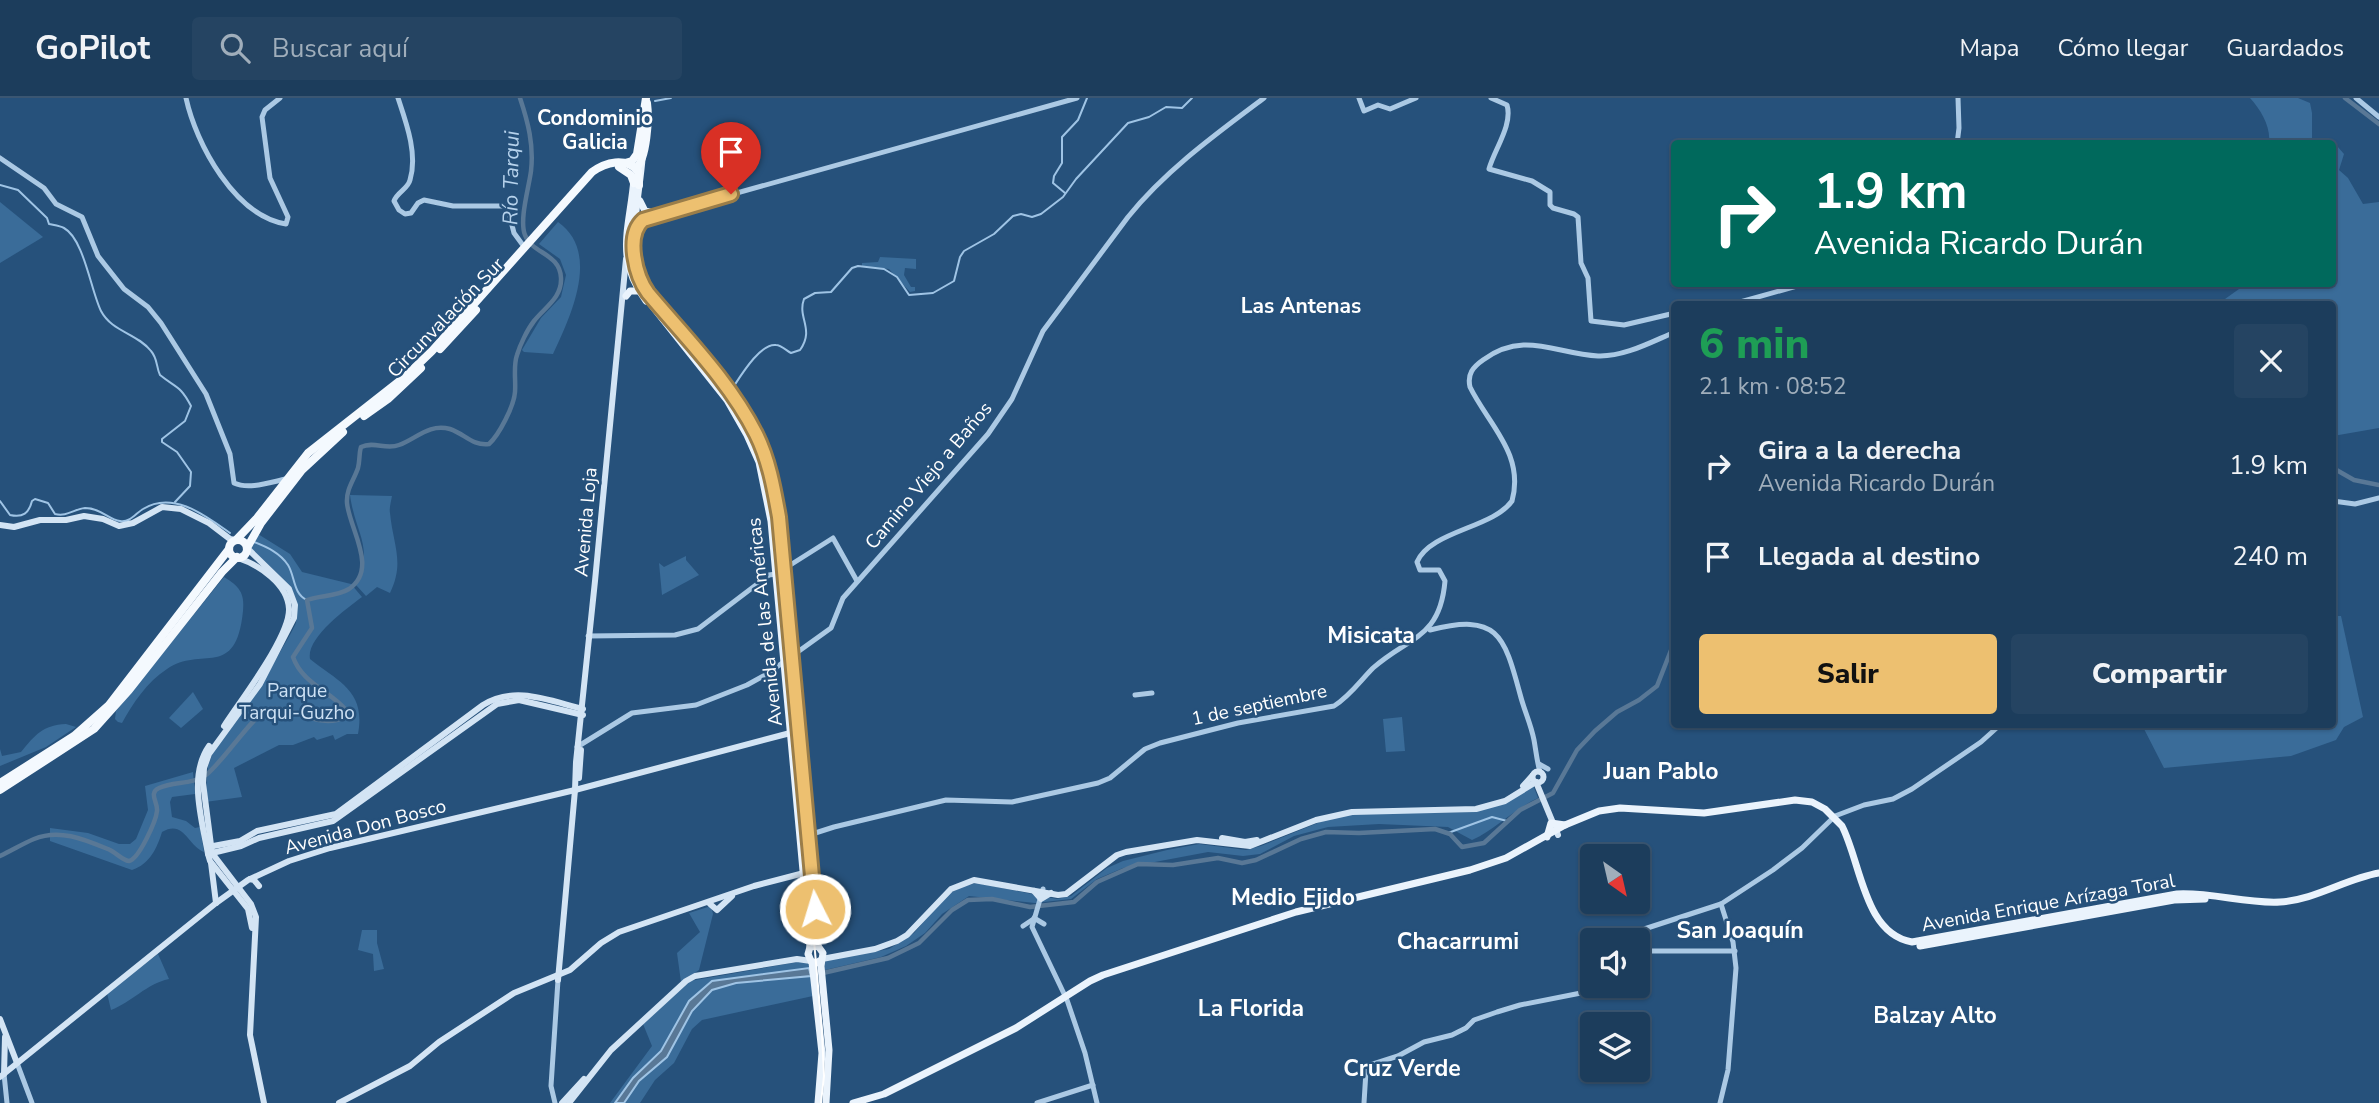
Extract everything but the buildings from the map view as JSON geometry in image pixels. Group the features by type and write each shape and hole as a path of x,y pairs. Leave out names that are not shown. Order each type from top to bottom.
{"highway":[{"name":"Avenida de las Américas","path":"640,156 646,103"},
{"name":"Circunvalación Sur","path":"0,783 74,736 109,705 232,544 257,518 286,479 320,443 406,376 537,238 592,172 607,164 621,165 640,156"},
{"path":"636,168 640,165 640,156"},
{"path":"621,165 636,168 639,173 637,184"},
{"path":"621,165 637,184"},
{"name":"Circunvalación Sur","path":"0,790 94,729 129,691 222,572 244,555 261,523 310,460 409,380 527,248"},
{"path":"238,557 231,554 232,544 243,541 247,548"}],"main road":[{"name":"Avenida de las Américas","path":"640,156 634,267 642,285 756,435 765,456 779,517 804,874 818,977 821,1078 818,1103"},
{"path":"636,198 645,211 653,215"},
{"name":"Avenida de las Américas","path":"636,198 628,224 626,257 637,284 665,324 728,396 759,462 771,521 775,574 788,661"},
{"path":"636,229 643,220 653,215"},
{"path":"626,236 637,284 626,296"},
{"name":"Avenida Loja","path":"559,978 626,257"},
{"name":"Avenida de las Américas","path":"637,284 681,333"},
{"name":"Avenida Loja","path":"590,636 626,296"},
{"path":"0,525 14,527 40,520 66,520 84,516 103,519 119,526 133,523 162,506 177,508 209,523 232,544"},
{"path":"201,772 209,754 260,684 294,618 295,604 289,589 247,548"},
{"path":"216,903 200,784 199,757 257,677 286,625 289,614 287,599 281,587 251,563 238,557"},
{"path":"209,852 241,846 259,838 338,819 497,704 519,700 583,712"},
{"name":"Avenida de las Américas","path":"794,732 809,835 817,962"},
{"name":"Avenida Don Bosco","path":"2,1075 216,903 248,880 282,864 330,848 575,790 794,732"},
{"path":"1536,778 1557,834"},
{"path":"569,1103 591,1073 622,1039 689,979 797,959 817,962 875,949 907,935 941,898 957,885 974,880 985,881 1033,890 1042,895 1058,895 1071,891 1117,855 1126,852 1197,840 1250,846 1316,820 1352,812 1476,809 1505,801 1536,778"},
{"path":"797,959 815,948 832,952 889,942 906,931 940,894 958,881 974,877 986,878 1042,895 1065,891 1116,852 1160,841 1197,836 1252,841 1326,814 1352,808 1476,807 1499,801 1536,778"},
{"path":"873,1103 1017,1032 1090,981 1296,912 1470,870 1506,858 1557,834 1565,825 1587,814 1608,809 1704,813 1795,800 1812,802 1833,818"},
{"path":"853,1103 884,1094 994,1040 1099,980 1296,916 1491,867 1523,855 1590,817 1619,812 1693,818 1801,805 1820,810 1833,818"},
{"name":"Avenida Enrique Arízaga Toral","path":"1833,818 1848,838 1875,915 1882,926 1898,938 1912,942 1961,937 2177,894 2266,902 2290,901 2379,875"},
{"path":"1551,823 1565,825"},
{"path":"1547,837 1551,823"},
{"path":"209,852 235,889 251,904 256,917 250,1035 262,1103"},
{"path":"339,1103 410,1066 439,1042 514,992 559,978 578,965 601,943 619,932 754,886 804,874"},
{"path":"347,1103 411,1070 448,1040 519,994 580,968 610,940 804,874"},
{"path":"248,880 254,880 259,886"},
{"name":"Avenida de las Américas","path":"818,977 828,1035 826,1103"},
{"path":"0,1019 17,1063"},
{"path":"2,1075 3,1028"},
{"path":"820,1029 828,1035"},
{"path":"562,1103 591,1073"}],"street":[{"path":"187,98 194,128 229,186 264,216 286,224 288,217 270,178 262,117 265,110 281,98"},
{"path":"398,98 409,134 412,166 408,185 394,197 399,210 411,213 418,203 424,201 453,206 507,206 514,233 527,248"},
{"path":"653,215 1068,98"},
{"path":"628,224 637,215 653,215 1077,98"},
{"name":"Camino Viejo a Baños","path":"579,746 632,713 681,709 747,685 788,661 832,627 839,604 855,584 988,434 1021,381 1043,331 1138,204 1198,149 1264,98"},
{"path":"1359,98 1364,111 1379,105 1390,109 1416,98"},
{"path":"1490,98 1507,105 1509,111 1489,170 1532,181 1550,193 1550,205 1553,208 1578,217 1581,264 1588,278 1591,321 1624,326 1671,314"},
{"path":"1958,98 1958,140"},
{"path":"2356,98 2379,117"},
{"path":"0,158 44,188 56,204 82,217 98,256 124,289 148,307 161,323 206,394 230,454 234,483 239,486 286,479"},
{"path":"1743,301 1793,287"},
{"name":"1 de septiembre","path":"809,835 946,800 1012,802 1098,783 1110,778 1144,749 1160,743 1238,723 1334,706 1372,670 1427,631 1434,622 1446,584 1445,578 1439,570 1420,570 1417,560 1426,550 1489,518 1510,503 1513,480 1505,442 1470,387 1469,377 1474,368 1491,355 1522,345 1538,344 1597,356 1610,355 1671,334"},
{"path":"272,482 278,486 276,491"},
{"path":"2336,501 2355,504 2379,498"},
{"path":"590,636 675,635 698,629 769,575 834,538 855,584"},
{"path":"1434,622 1438,628"},
{"path":"1427,631 1471,623 1490,631 1504,643 1529,722 1537,761 1536,778"},
{"path":"1135,695 1152,693"},
{"path":"1647,928 1721,904 1793,855 1833,818 1864,805 1893,799 1912,789 1981,742 1997,728"},
{"path":"1537,761 1548,769"},
{"path":"802,844 809,835"},
{"path":"1042,895 1031,927 1066,998 1081,1036 1097,1103"},
{"path":"1720,1103 1728,1070 1736,968 1735,951 1721,904"},
{"path":"1034,918 1044,924"},
{"path":"1023,926 1034,918"},
{"path":"1650,949 1735,951"},
{"name":"Avenida Loja","path":"555,1103 551,1086 559,978"},
{"path":"1364,1103 1367,1067 1398,1056 1424,1042 1460,1032 1474,1020 1520,1005 1580,993"},
{"path":"17,1063 32,1103"},
{"path":"2,1075 6,1103"},
{"path":"1037,1103 1093,1086"}],"green space":[{"path":"2250,98 2298,98 2310,103 2312,140 2269,140 2264,119"},
{"path":"2336,146 2344,154 2339,170 2348,178 2363,204 2379,202 2379,428 2336,435 2336,301 2222,301 2246,287 2336,287"},
{"path":"0,202 43,237 0,263"},
{"path":"558,222 571,235 578,250 580,267 574,303 553,354 524,352 522,350 541,318 561,297 566,275 560,259 539,244"},
{"path":"880,257 916,259 916,269 905,268 904,275 911,287 915,287 915,291 910,292 889,269 862,266 862,263 878,262"},
{"path":"350,495 392,496 390,511 397,553 397,572 390,593 377,587 366,596 356,585 364,561 364,550"},
{"name":"Parque Tarqui-Guzho","path":"258,534 290,554 302,572 351,584 362,597 320,633 310,651 310,659 340,682 354,697 358,707 358,734 347,734 335,740 333,735 317,740 314,737 293,745 279,745 234,768 242,797 205,802 208,766 214,750 261,685 296,623 297,605 252,550 252,543"},
{"path":"686,556 686,560 699,575 662,595 659,563 664,567"},
{"path":"224,577 237,587 243,599 239,633 233,646 225,654 180,662 167,669 141,693 122,723 118,722 115,719 116,711"},
{"path":"2336,616 2341,616 2363,717 2344,727 2336,740 2291,756 2164,768 2144,728 2336,728"},
{"path":"193,692 203,709 181,728 169,718"},
{"path":"1402,717 1405,751 1386,752 1383,719"},
{"path":"66,724 76,727 46,747 0,766 0,749 2,756 21,752 40,732 51,726"},
{"path":"193,772 195,794 172,797 172,817 186,821 195,828 200,827 204,852 181,831 169,829 162,832 148,860 132,870 50,841 50,828 88,833 119,844 130,844 136,839 148,810 145,786"},
{"path":"1533,785 1538,798 1472,840 1448,827 1379,824 1328,827 1294,836 1260,854 1243,856 1208,852 1123,868 1097,879 1071,899 1035,903 969,896 942,914 925,933 906,946 881,957 825,970 824,964 827,960 889,949 914,933 948,894 964,886 977,883 1057,899 1071,896 1107,868 1123,861 1167,850 1199,844 1246,850 1340,814 1473,812 1491,807"},
{"path":"711,906 713,914 699,970 681,982 677,953 700,932 689,913"},
{"path":"362,930 377,930 377,943 384,969 374,971 373,954 358,950"},
{"path":"158,954 169,979 153,985 111,1010 107,993"},
{"path":"803,961 810,963 809,968 712,981 689,1001 661,1051 633,1078 615,1103 610,1103 652,1046 643,1024 690,981"},
{"path":"811,976 813,996 702,1020 692,1029 674,1063 655,1080 640,1103 624,1103 639,1081 667,1057 692,1011 712,990 736,983"}],"shaded area":[{"path":"809,968 811,976 736,983 712,990 692,1011 667,1057 639,1081 624,1103 615,1103 633,1078 661,1051 689,1001 712,981"}],"waterway":[{"name":"Río Tarqui","path":"0,856 34,839 63,835 110,850 129,861 142,847 154,823 157,811 154,792 165,786 206,775 262,713 267,710 286,710 325,721 345,717 346,710 303,674 293,657 312,628 307,600 349,589 358,581 362,571 360,548 347,503 349,489 358,468 361,447 394,446 436,428 450,429 478,443 489,444 512,405 516,359 522,342 534,321 556,297 561,285 556,263 533,246 523,229 532,152 520,98"},
{"path":"655,101 671,98"},
{"path":"1065,193 1053,183 1062,163 1062,137 1078,120 1087,98"},
{"path":"732,389 764,349 776,345 791,353 800,350 806,336 802,306 804,299 815,293 831,292 852,268 858,266 884,269 897,277 909,295 933,293 954,281 964,251 994,234 1013,216 1021,214 1032,217 1041,214 1063,197 1076,179 1128,123 1149,117 1166,107 1182,108 1192,98"},
{"path":"2345,98 2379,124"},
{"path":"0,185 18,190 47,218 49,224 64,228 71,234 82,254 101,311 111,324 139,340 151,351 160,375 181,390 191,406 185,421 162,439 162,442 177,452 191,472 190,486 175,502"},
{"path":"2336,470 2354,480 2379,485"},
{"path":"0,501 10,515 15,516 25,514 35,499 48,503 55,514 85,508 124,521 154,504 166,502 200,513 230,533"},
{"path":"254,542 273,551 285,561 299,594 307,600"},
{"path":"812,971 823,973 888,958 919,943 952,910 968,900 992,899 1030,907 1074,902 1097,882 1138,864 1173,865 1218,858 1242,863 1326,832 1435,829 1450,834 1462,847 1484,843 1520,810 1553,793 1577,750 1595,731 1617,712 1657,686 1671,650"},
{"path":"1448,833 1492,817 1507,821"}],"tunnel":[{"path":"631,237 632,267"}],"tram line":[{"path":"678,336 724,394 744,425 760,458 770,495 822,1032 824,1076 821,1103"}],"district":[{"name":"Condominio Galicia","path":"595,130"},
{"name":"Las Antenas","path":"1301,306"},
{"name":"Misicata","path":"1371,635"},
{"name":"Juan Pablo","path":"1661,771"},
{"name":"Medio Ejido","path":"1293,897"},
{"name":"San Joaquín","path":"1740,930"},
{"name":"Chacarrumi","path":"1458,941"},
{"name":"La Florida","path":"1251,1008"},
{"name":"Balzay Alto","path":"1935,1015"},
{"name":"Cruz Verde","path":"1402,1068"}],"route":[{"path":"731,194 645,218 636,229 636,268 648,293 732,396 756,435 773,484 779,517 815,909"}]}
